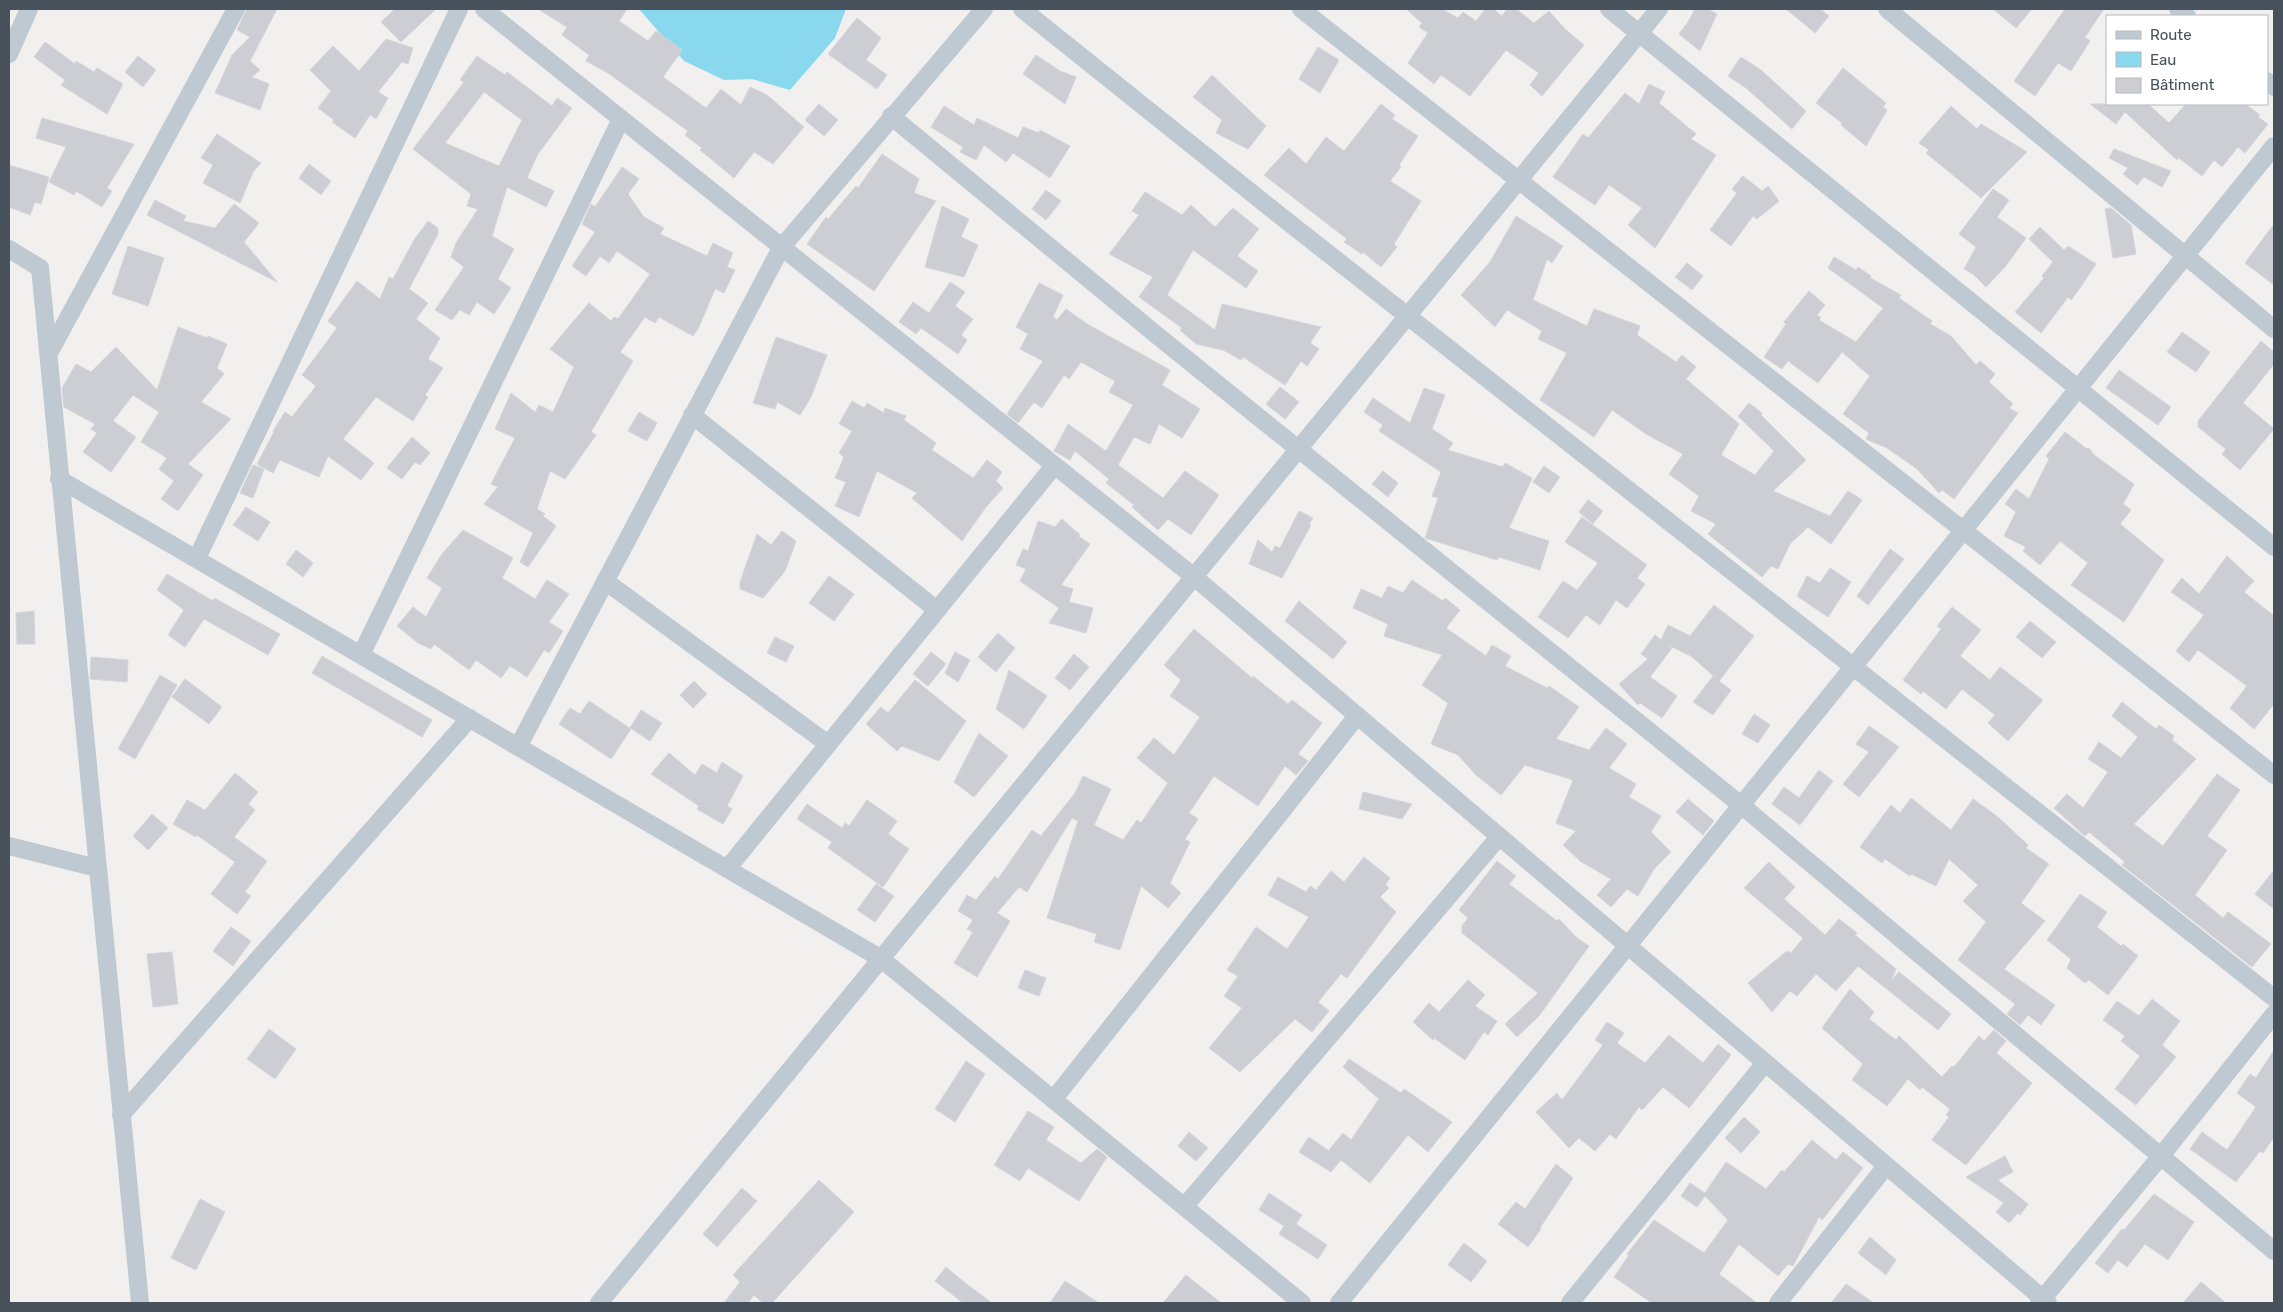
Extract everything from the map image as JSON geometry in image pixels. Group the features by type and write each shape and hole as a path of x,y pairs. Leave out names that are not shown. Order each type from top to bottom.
{"street":[{"path":"9,54 29,9"},
{"path":"49,353 236,9"},
{"path":"197,558 458,9"},
{"path":"484,9 1193,576 2043,1302 2274,1014"},
{"path":"518,746 781,248 891,116 984,9"},
{"path":"1022,9 1407,316 2274,998"},
{"path":"1301,9 2274,775"},
{"path":"1609,9 2274,547"},
{"path":"599,1303 1659,9"},
{"path":"1887,9 2274,328"},
{"path":"891,116 1298,448 1742,805 2274,1251"},
{"path":"362,655 621,119"},
{"path":"1339,1303 2274,146"},
{"path":"9,249 40,268 140,1303"},
{"path":"692,415 937,610"},
{"path":"727,869 1054,466"},
{"path":"59,479 880,958 1302,1303"},
{"path":"605,581 828,744"},
{"path":"1053,1100 1357,716"},
{"path":"121,1115 470,718"},
{"path":"1184,1206 1499,837"},
{"path":"9,846 97,868"},
{"path":"1570,1303 1765,1063"},
{"path":"1778,1303 1886,1166"}],"water":[{"path":"639,9 846,9 835,38 790,90 752,79 724,80 684,61"}],"building":[{"path":"247,9 277,9 250,61 260,70 252,77 269,84 260,110 215,93 232,55 250,37 237,30"},
{"path":"395,9 436,9 401,42 381,22"},
{"path":"538,9 627,9 619,21 648,41 656,31 682,50 663,77 706,108 721,89 741,105 750,87 767,95 804,127 773,164 754,152 734,178 685,135 688,131 608,73 586,61 589,55 562,35 567,27"},
{"path":"1406,9 1442,9 1458,18 1463,12 1476,21 1485,9 1493,9 1502,16 1507,9 1516,9 1534,23 1549,11 1565,29 1584,45 1542,96 1530,85 1539,73 1506,50 1470,96 1441,75 1434,84 1408,63 1428,33 1419,27 1422,23"},
{"path":"1695,9 1707,9 1717,14 1700,51 1679,34"},
{"path":"1786,9 1820,9 1829,16 1815,33"},
{"path":"1993,9 2032,9 2016,28"},
{"path":"2065,9 2104,9 2085,37 2090,41 2071,71 2058,63 2035,96 2014,81"},
{"path":"857,18 881,38 866,60 887,75 877,89 828,54"},
{"path":"386,39 413,48 408,64 402,62 378,92 388,98 376,119 370,115 355,138 332,122 334,120 318,108 331,91 310,70 333,46 359,71"},
{"path":"45,42 75,64 76,61 94,72 97,68 123,84 107,114 61,85 65,80 34,57"},
{"path":"1318,47 1339,60 1320,93 1299,79"},
{"path":"1036,55 1060,71 1076,77 1065,104 1023,74"},
{"path":"138,56 156,70 143,87 125,72"},
{"path":"477,56 505,75 507,72 552,106 557,98 572,108 538,154 527,178 554,191 546,207 507,187 492,236 514,249 498,279 511,288 494,314 477,302 469,315 460,310 452,320 435,310 464,267 451,257 456,243 478,209 467,206 471,194 413,149 464,82 460,80","holes":["484,92 522,120 499,166 445,143"]},
{"path":"1741,57 1761,70 1806,111 1792,129 1746,88 1728,76"},
{"path":"1843,68 1886,103 1883,107 1887,110 1866,146 1841,125 1842,123 1816,103"},
{"path":"1212,75 1266,126 1248,149 1216,133 1222,120 1193,97"},
{"path":"1649,84 1665,92 1659,103 1696,134 1691,139 1716,155 1655,248 1628,225 1642,208 1609,185 1595,205 1553,177 1583,134 1588,138 1625,93 1639,104"},
{"path":"819,104 838,120 824,136 805,120"},
{"path":"1381,104 1395,115 1392,119 1418,136 1399,165 1401,167 1390,181 1421,201 1394,244 1397,247 1381,267 1363,252 1362,254 1344,242 1347,239 1264,175 1289,148 1306,164 1326,137 1344,151"},
{"path":"2090,104 2149,105 2169,123 2185,105 2246,105 2268,124 2245,153 2238,147 2222,167 2214,160 2202,176 2179,158 2177,160 2125,112 2116,124"},
{"path":"944,106 974,125 977,118 1018,138 1023,127 1039,133 1040,130 1070,146 1050,178 1013,153 1006,162 984,145 976,160 960,152 963,147 931,127"},
{"path":"1951,106 1977,129 1981,124 2027,152 1981,198 1926,153 1929,150 1919,143"},
{"path":"42,118 134,144 107,188 112,191 102,207 76,191 74,195 49,182 66,147 36,138"},
{"path":"217,134 261,163 253,172 240,203 203,183 213,165 201,158"},
{"path":"2114,149 2171,171 2162,187 2144,177 2137,185 2123,174 2128,168 2109,158"},
{"path":"882,154 919,179 914,193 936,201 874,291 807,244 826,217 828,219 856,186 858,188"},
{"path":"309,164 331,181 321,195 299,178"},
{"path":"9,165 49,177 41,204 35,202 30,215 9,207"},
{"path":"622,167 639,179 628,194 644,217 664,228 660,234 707,256 713,243 733,253 727,267 735,270 724,293 715,289 698,329 693,336 659,317 655,323 645,317 620,352 633,361 591,432 596,435 565,479 550,471 537,509 545,514 543,516 556,526 528,567 520,562 533,533 484,504 498,487 491,484 515,438 495,429 511,393 535,412 539,405 553,412 574,367 550,349 589,303 611,321 614,317 618,319 650,274 617,251 609,263 600,256 586,276 572,266 595,232 582,224 591,204 595,207"},
{"path":"1743,176 1762,191 1768,186 1779,201 1757,219 1753,216 1731,246 1710,230 1737,193 1732,189"},
{"path":"1993,189 2009,200 1997,217 2026,238 2005,267 1986,287 1973,274 1964,269 1976,247 1959,234"},
{"path":"1046,190 1061,201 1046,220 1032,209"},
{"path":"1145,192 1182,215 1191,205 1215,227 1233,208 1259,229 1237,256 1258,271 1246,288 1193,250 1167,295 1215,330 1222,304 1321,327 1310,343 1319,349 1307,366 1301,361 1285,385 1243,357 1241,360 1223,350 1196,344 1180,330 1182,328 1139,297 1153,277 1109,254 1139,215 1132,211"},
{"path":"155,200 186,216 183,221 215,228 234,204 259,223 244,242 277,282 147,215"},
{"path":"942,206 969,219 961,237 978,245 964,277 925,267"},
{"path":"2111,208 2131,225 2136,254 2113,258 2105,209"},
{"path":"1516,216 1563,246 1552,263 1547,259 1533,300 1587,326 1594,309 1640,326 1637,335 1676,362 1682,355 1696,367 1686,379 1739,424 1721,455 1755,475 1774,451 1738,416 1749,403 1762,413 1761,415 1806,460 1773,491 1830,516 1848,491 1862,500 1831,544 1808,527 1790,544 1778,569 1771,566 1762,577 1708,534 1716,524 1691,511 1699,496 1669,474 1683,454 1646,434 1612,410 1594,437 1540,400 1567,353 1538,339 1542,331 1507,310 1495,327 1461,295 1490,262"},
{"path":"428,221 438,228 438,234 409,289 428,303 416,319 440,338 428,359 443,368 425,395 428,397 413,421 376,397 343,439 374,463 361,480 328,456 319,477 280,460 273,473 257,464 273,431 285,412 292,417 316,386 302,375 337,328 328,321 357,281 380,299 389,277 393,279 414,240"},
{"path":"2274,224 2274,285 2245,263"},
{"path":"2040,227 2064,250 2068,246 2096,264 2071,300 2068,297 2041,333 2015,312 2044,278 2042,276 2053,262 2029,239"},
{"path":"128,246 164,258 148,306 112,294"},
{"path":"1834,257 1856,270 1858,267 1871,276 1870,278 1901,295 1899,298 1932,321 1930,324 1951,336 1976,365 1980,361 1995,374 1989,382 2013,404 2009,408 2018,413 1954,499 1942,490 1939,493 1917,469 1887,448 1866,439 1869,433 1843,414 1870,376 1842,352 1818,383 1788,361 1782,369 1764,357 1786,324 1784,322 1809,291 1825,305 1817,315 1821,318 1819,320 1856,342 1883,308 1828,268"},
{"path":"1687,263 1703,276 1692,290 1675,277"},
{"path":"950,282 965,292 955,306 973,319 961,335 967,340 958,354 921,328 916,334 899,322 913,302 929,313"},
{"path":"1039,283 1063,295 1053,317 1057,320 1066,309 1087,324 1170,370 1162,385 1200,409 1182,438 1159,424 1150,444 1134,437 1118,465 1163,498 1185,471 1219,495 1191,535 1168,519 1158,530 1132,507 1134,505 1106,483 1109,479 1075,451 1070,460 1054,451 1068,424 1106,451 1133,405 1109,392 1115,381 1081,362 1069,379 1064,375 1042,408 1034,402 1018,423 1007,414 1043,361 1020,349 1028,334 1016,327"},
{"path":"178,327 227,344 217,368 224,374 201,402 231,419 188,464 203,475 178,511 161,499 174,481 159,469 167,458 141,442 159,412 133,395 113,421 136,437 111,472 83,452 97,433 91,429 95,424 64,407 62,388 76,364 91,372 116,347 157,390"},
{"path":"2182,332 2210,352 2196,372 2167,352"},
{"path":"776,337 827,355 811,397 800,415 777,402 775,409 753,403"},
{"path":"2261,341 2274,352 2274,364 2243,403 2274,429 2240,470 2222,454 2226,449 2198,427 2198,421"},
{"path":"2119,370 2171,407 2158,425 2106,388"},
{"path":"1280,387 1299,402 1285,419 1266,404"},
{"path":"1424,388 1445,395 1432,429 1453,443 1448,450 1503,467 1505,463 1532,478 1509,528 1549,541 1540,570 1499,557 1497,560 1425,538 1438,498 1432,496 1441,472 1379,431 1383,425 1364,412 1373,398 1410,423"},
{"path":"852,401 864,408 867,403 884,413 885,408 906,416 904,420 936,443 932,450 973,478 987,460 1002,472 996,481 1003,488 986,507 962,541 912,498 917,493 877,471 859,517 835,506 846,482 835,478 844,457 839,453 852,431 839,424"},
{"path":"639,412 657,423 647,441 628,431"},
{"path":"2065,432 2087,449 2089,448 2094,455 2134,484 2123,504 2131,510 2120,524 2164,560 2124,622 2071,585 2088,563 2060,541 2040,565 2023,551 2026,547 2004,536 2016,512 2005,504 2016,489 2029,499 2049,459 2046,456"},
{"path":"412,437 430,453 420,465 415,462 402,479 387,468"},
{"path":"253,465 264,469 253,498 240,493"},
{"path":"1544,466 1560,477 1549,493 1533,482"},
{"path":"1383,471 1398,483 1388,497 1372,484"},
{"path":"1588,500 1603,511 1593,524 1579,512"},
{"path":"246,507 270,522 258,541 233,525"},
{"path":"1299,511 1313,518 1282,578 1249,564 1258,540 1272,552 1275,546 1280,548"},
{"path":"1582,517 1647,565 1637,578 1645,584 1627,608 1616,600 1600,625 1586,615 1568,638 1538,617 1563,581 1577,590 1598,563 1565,542"},
{"path":"1062,519 1080,535 1078,536 1090,544 1061,585 1073,589 1069,602 1093,608 1086,633 1049,623 1059,608 1020,581 1026,569 1016,565 1023,549 1028,551 1038,521 1055,527"},
{"path":"463,530 513,558 502,578 535,599 547,580 569,594 549,622 563,631 549,653 544,650 527,677 510,666 501,678 476,660 469,670 434,644 431,649 418,643 397,626 413,607 426,617 442,588 427,578 442,554"},
{"path":"782,531 796,541 785,571 763,598 740,589 740,582 757,534 771,545"},
{"path":"1890,549 1904,559 1868,605 1857,596"},
{"path":"296,550 313,563 303,577 286,564"},
{"path":"2227,556 2254,581 2244,592 2274,616 2274,704 2254,729 2230,708 2247,686 2198,650 2189,662 2176,651 2204,615 2171,592 2182,578 2199,594"},
{"path":"1830,568 1851,582 1828,617 1797,596 1807,576 1820,583"},
{"path":"167,574 213,601 214,598 280,634 268,655 204,619 185,647 168,635 184,610 157,590"},
{"path":"829,576 854,594 834,621 809,603"},
{"path":"1412,580 1443,601 1445,598 1460,610 1446,628 1486,656 1492,645 1511,656 1505,666 1547,688 1549,686 1579,707 1556,739 1589,750 1606,728 1627,744 1609,768 1636,784 1629,797 1661,816 1651,832 1671,852 1654,869 1638,896 1627,889 1611,907 1597,895 1611,879 1580,861 1563,845 1576,831 1556,823 1573,780 1525,765 1501,795 1476,775 1458,755 1431,744 1448,703 1422,685 1442,655 1384,636 1388,624 1353,608 1361,589 1382,598 1388,586 1403,593"},
{"path":"1299,601 1347,642 1333,659 1285,621"},
{"path":"1714,605 1754,636 1719,681 1731,690 1713,715 1693,702 1713,676 1717,679 1691,656 1668,645 1672,648 1650,677 1677,696 1662,718 1640,703 1638,705 1619,684 1648,659 1641,654 1655,635 1661,640 1668,625 1690,636"},
{"path":"1952,607 1981,630 1960,656 1990,680 2000,667 2043,700 2008,741 1988,723 1995,715 1962,689 1946,709 1923,691 1921,694 1903,680 1941,629 1937,626"},
{"path":"34,611 35,644 17,644 16,613"},
{"path":"2030,621 2056,642 2042,658 2016,637"},
{"path":"1194,629 1252,678 1253,676 1288,704 1292,700 1322,723 1298,754 1308,761 1296,775 1285,766 1258,806 1214,776 1189,813 1198,819 1185,839 1190,842 1170,883 1181,893 1168,908 1141,886 1120,950 1094,942 1097,934 1047,918 1078,821 1072,818 1027,892 1019,887 997,913 1010,921 977,977 954,963 973,932 967,929 973,920 958,911 967,895 976,900 995,876 998,879 1032,830 1041,836 1075,793 1083,776 1111,789 1094,825 1123,840 1137,820 1141,823 1168,783 1137,758 1154,738 1174,755 1200,717 1170,696 1181,680 1164,665"},
{"path":"998,633 1015,648 996,672 978,657"},
{"path":"775,637 794,646 786,662 767,653"},
{"path":"931,652 946,664 928,686 913,674"},
{"path":"955,652 970,660 958,682 945,673"},
{"path":"1074,654 1089,667 1070,690 1055,678"},
{"path":"322,656 432,720 422,737 312,673"},
{"path":"91,657 128,660 127,682 90,679"},
{"path":"1009,670 1047,696 1024,729 996,709"},
{"path":"160,675 177,685 135,759 118,749"},
{"path":"185,679 222,707 209,724 172,697"},
{"path":"915,680 966,721 939,761 902,746 897,751 866,724 881,707 888,713"},
{"path":"694,681 707,694 693,708 680,695"},
{"path":"589,701 631,729 611,759 559,724 570,708 580,714"},
{"path":"2122,702 2156,729 2159,725 2174,736 2172,740 2196,759 2134,824 2163,846 2217,774 2240,790 2207,836 2227,850 2195,895 2223,918 2228,912 2271,944 2252,967 2122,865 2125,862 2089,832 2085,836 2054,808 2067,794 2083,808 2108,772 2088,759 2099,742 2121,758 2138,737 2112,716"},
{"path":"641,710 662,723 650,741 630,728"},
{"path":"1754,714 1770,725 1758,743 1742,734"},
{"path":"1869,726 1899,747 1859,797 1843,784 1869,752 1856,744"},
{"path":"979,733 1008,756 974,797 954,782"},
{"path":"669,753 695,775 702,764 717,773 722,762 743,776 727,806 732,809 723,824 697,809 699,806 651,774"},
{"path":"1819,770 1833,781 1800,825 1772,804 1784,787 1799,798"},
{"path":"235,773 258,792 248,804 255,810 234,837 267,861 245,892 251,896 237,914 211,894 235,862 197,835 196,837 173,824 187,800 205,810"},
{"path":"1363,792 1412,804 1402,819 1359,809"},
{"path":"1911,798 1951,830 1973,799 1998,817 2028,845 2026,848 2049,864 2021,903 2045,921 2004,969 2055,1005 2041,1025 2028,1015 2020,1025 2007,1014 2015,1004 1958,960 1986,922 1963,901 1978,885 1949,859 1936,886 1911,874 1910,876 1885,859 1882,863 1860,847 1891,805 1900,813"},
{"path":"1688,799 1714,821 1703,835 1676,812"},
{"path":"867,800 897,821 888,834 909,849 883,887 828,848 832,842 797,819 807,804 842,828 845,823 849,826"},
{"path":"152,814 168,828 148,850 133,836"},
{"path":"1364,857 1390,878 1385,885 1389,888 1380,897 1396,912 1347,978 1341,974 1318,1002 1329,1011 1312,1032 1295,1019 1240,1072 1209,1048 1242,1008 1224,996 1238,976 1227,970 1256,927 1287,949 1309,917 1268,895 1278,877 1306,892 1310,886 1316,890 1331,871 1344,882"},
{"path":"1497,861 1516,876 1509,884 1557,921 1559,919 1577,938 1589,946 1539,1016 1517,1037 1505,1024 1538,993 1462,933 1462,926 1468,918 1459,910"},
{"path":"1769,862 1795,887 1784,899 1825,935 1839,919 1896,969 1891,981 1899,972 1951,1014 1938,1030 1858,966 1836,991 1816,974 1797,996 1790,991 1772,1012 1748,983 1787,951 1791,953 1803,938 1744,888"},
{"path":"2274,870 2274,909 2255,894"},
{"path":"876,884 894,896 875,922 857,910"},
{"path":"2080,894 2107,912 2097,927 2121,946 2123,944 2138,956 2108,995 2089,980 2085,983 2067,968 2071,959 2047,940"},
{"path":"231,927 251,941 233,966 213,951"},
{"path":"172,952 178,1004 153,1007 147,954"},
{"path":"1025,970 1046,978 1039,996 1018,988"},
{"path":"1468,980 1485,995 1475,1006 1497,1021 1488,1035 1484,1032 1465,1060 1434,1038 1433,1040 1413,1022 1429,1003 1439,1012"},
{"path":"1850,989 1874,1012 1869,1019 1896,1040 1899,1036 1942,1077 1952,1066 1954,1067 1979,1036 1984,1041 1994,1030 2006,1041 1996,1053 2032,1083 1966,1165 1932,1140 1949,1117 1946,1115 1950,1109 1922,1087 1920,1090 1908,1079 1887,1106 1852,1080 1863,1064 1822,1028"},
{"path":"2152,999 2180,1021 2162,1045 2176,1057 2136,1105 2115,1089 2140,1056 2121,1041 2125,1036 2103,1020 2117,1001 2139,1016"},
{"path":"1607,1022 1624,1033 1617,1043 1645,1063 1669,1035 1703,1063 1718,1044 1731,1055 1689,1108 1663,1087 1642,1110 1639,1107 1616,1139 1610,1134 1595,1151 1579,1138 1569,1148 1536,1112 1557,1093 1562,1100 1603,1045 1595,1040"},
{"path":"269,1029 296,1049 275,1079 247,1059"},
{"path":"2274,1050 2274,1137 2263,1153 2260,1151 2236,1182 2190,1149 2202,1132 2227,1150 2256,1107 2237,1093 2250,1074 2256,1078"},
{"path":"1349,1059 1401,1093 1404,1089 1452,1122 1428,1152 1408,1135 1370,1183 1341,1160 1331,1172 1299,1152 1309,1137 1335,1155 1329,1150 1343,1133 1351,1140 1379,1099 1343,1067"},
{"path":"966,1061 985,1074 955,1122 935,1109"},
{"path":"1028,1111 1054,1127 1046,1140 1081,1163 1097,1149 1107,1157 1079,1201 1028,1168 1020,1181 994,1165"},
{"path":"1744,1117 1760,1132 1741,1153 1725,1138"},
{"path":"1189,1132 1208,1148 1196,1161 1178,1146"},
{"path":"1812,1140 1836,1160 1843,1152 1863,1168 1822,1220 1819,1217 1793,1266 1788,1264 1778,1276 1739,1244 1719,1274 1757,1303 1652,1303 1614,1277 1629,1255 1627,1254 1654,1220 1704,1253 1728,1220 1705,1196 1697,1207 1681,1196 1690,1183 1705,1193 1726,1162 1766,1189"},
{"path":"2005,1156 2013,1172 1998,1180 2028,1204 2020,1215 2018,1213 2009,1223 1996,1212 2004,1203 1966,1177"},
{"path":"1556,1164 1573,1178 1528,1247 1498,1224 1516,1202 1525,1209"},
{"path":"819,1180 854,1212 772,1303 763,1303 754,1295 748,1303 724,1303 740,1282 733,1275"},
{"path":"742,1188 757,1201 717,1247 703,1234"},
{"path":"1269,1193 1302,1215 1296,1224 1327,1245 1318,1259 1279,1234 1284,1226 1259,1210"},
{"path":"2154,1194 2194,1222 2168,1260 2145,1244 2127,1267 2118,1260 2108,1273 2095,1263 2122,1229 2124,1230"},
{"path":"200,1199 225,1212 196,1270 171,1258"},
{"path":"1870,1237 1896,1260 1886,1275 1858,1253"},
{"path":"1464,1243 1487,1261 1471,1282 1448,1265"},
{"path":"946,1267 992,1303 963,1303 935,1281"},
{"path":"1186,1275 1221,1303 1163,1303"},
{"path":"1065,1281 1099,1303 1050,1303"},
{"path":"2201,1282 2226,1303 2183,1303"},
{"path":"1846,1284 1874,1303 1831,1303"}]}
